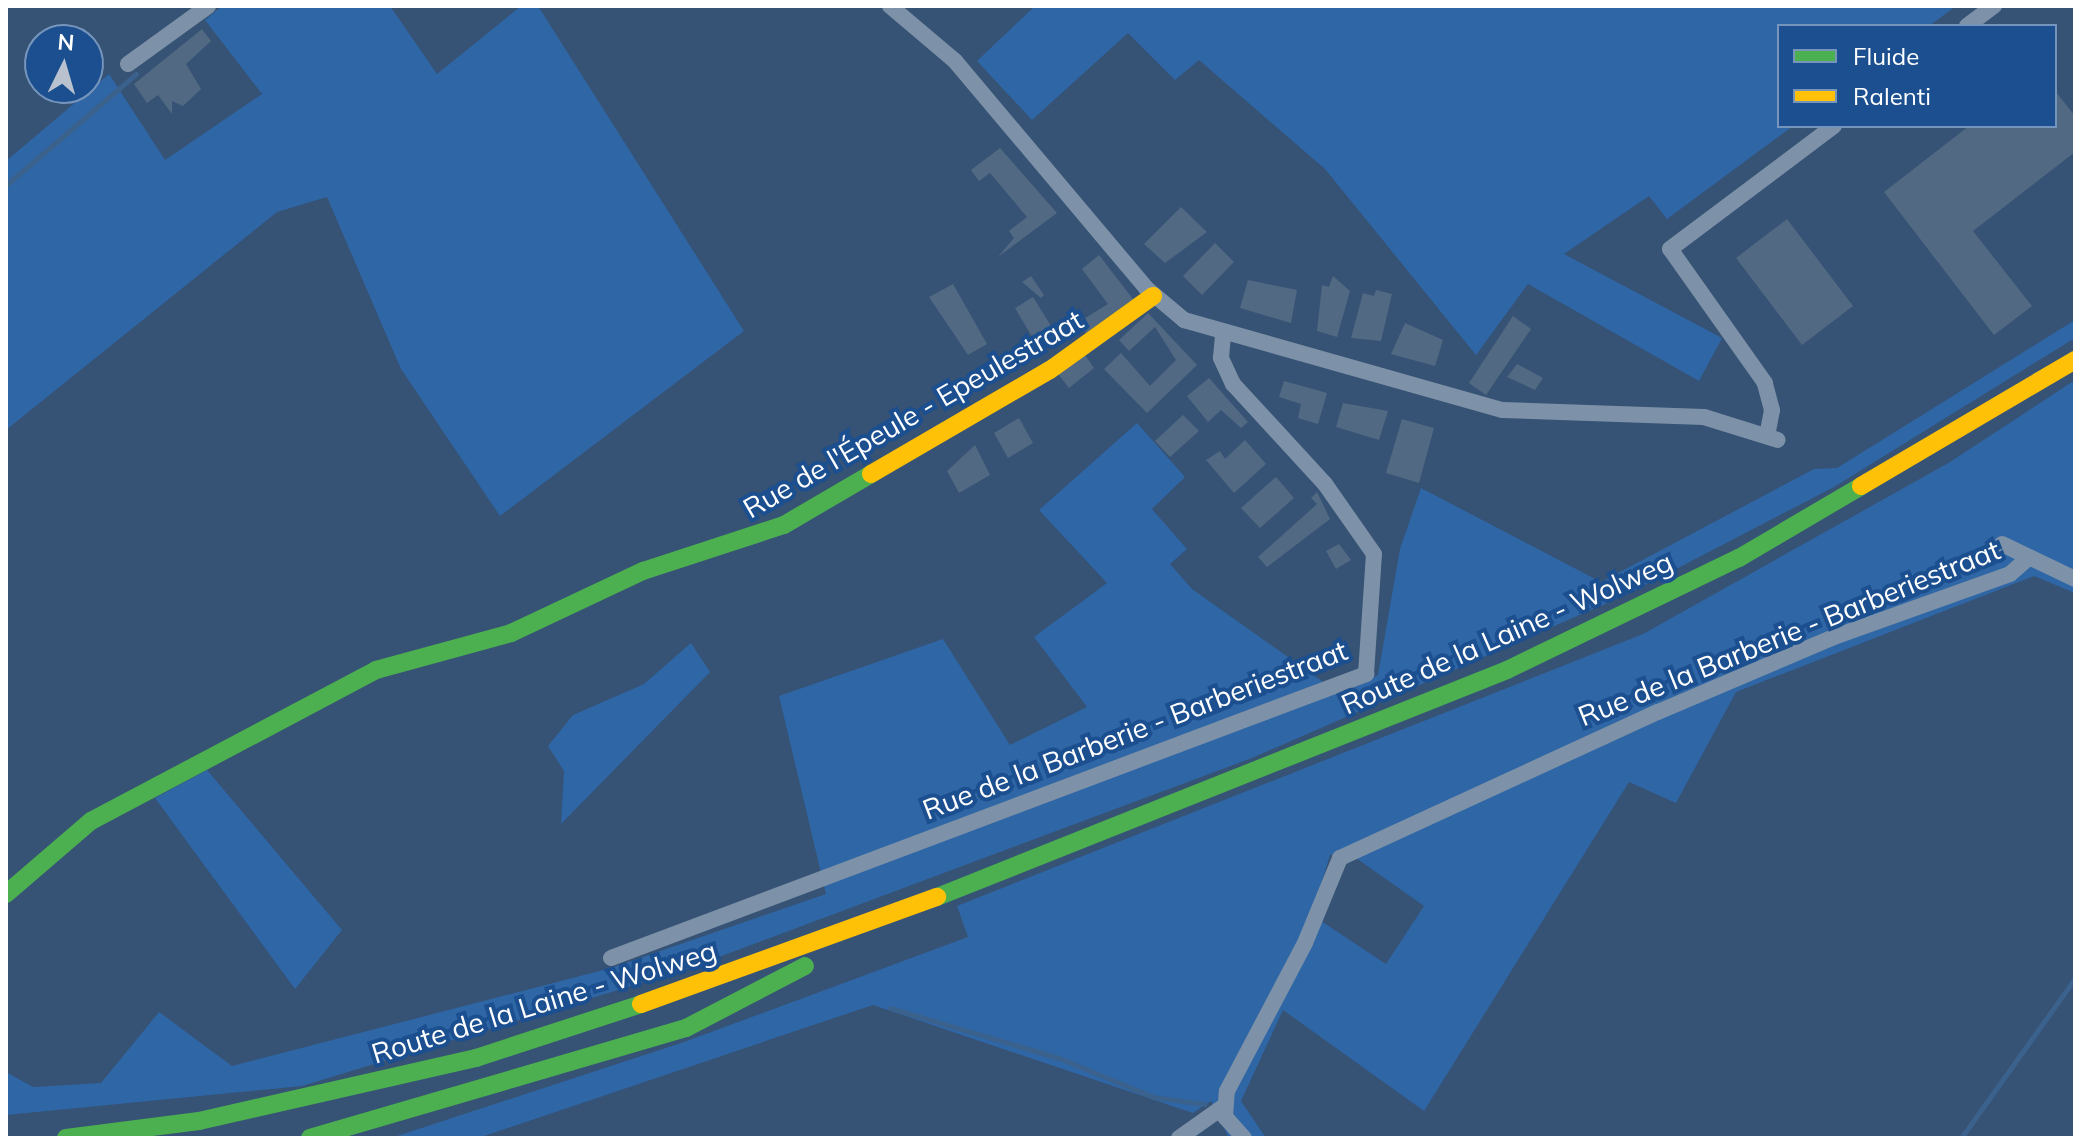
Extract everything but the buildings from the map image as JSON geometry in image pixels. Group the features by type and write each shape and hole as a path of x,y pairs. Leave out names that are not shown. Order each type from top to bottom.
{"main road":[{"name":"Rue de l'Épeule - Epeulestraat","path":"6,894 117,805 376,670 511,633 643,571 784,525 1050,370 1153,296"},
{"name":"Route de la Laine - Wolweg","path":"66,1138 199,1121 476,1058 759,966 1520,663 1835,506 2075,360"},
{"name":"Route de la Laine - Wolweg","path":"310,1138 686,1028 933,898"}],"street":[{"path":"128,64 208,6"},
{"path":"890,6 1007,117 1153,296 1184,320 1223,337 1502,410 1704,417 1772,438 1772,410 1765,383 1670,249 1831,128"},
{"path":"1970,24 1994,6"},
{"name":"Rue de la Barberie - Barberiestraat","path":"611,958 1366,674 1374,554 1325,484 1233,384 1221,358 1223,337"},
{"path":"2002,544 2027,559 2075,579"},
{"name":"Rue de la Barberie - Barberiestraat","path":"1179,1138 1223,1107 1340,858 1658,712 1834,637 1980,586 2027,559"},
{"path":"1223,1107 1244,1138"}],"shaded area":[{"path":"222,6 390,6 437,74 521,6 538,6 744,331 500,516 401,369 327,197 277,212 6,430 6,161 73,104 104,104 104,78 109,74 165,160 262,94 205,20"},
{"path":"1035,6 1956,6 1932,24 1777,24 1777,128 1790,128 1667,219 1649,196 1564,254 1722,338 1699,381 1528,284 1476,355 1325,169 1199,60 1175,80 1128,33 1032,120 977,61"},
{"path":"2075,320 2075,338 1834,487 1630,593 1252,758 684,970 302,1086 6,1115 6,1072 33,1087 101,1083 159,1012 232,1066 611,968 826,894 779,696 943,639 1010,745 1087,707 1034,637 1107,583 1039,510 1137,423 1185,477 1152,509 1187,549 1170,564 1192,589 1340,694 1378,675 1400,549 1421,488 1601,582 1814,469 1837,468"},
{"path":"2075,380 2075,593 2034,576 1736,692 1676,803 1629,782 1424,1111 1283,1010 1241,1101 1266,1138 1229,1138 1211,1101 1193,1113 873,1005 478,1138 391,1138 684,1042 968,937 957,906 1643,634 1950,462","holes":["1330,855 1356,858 1424,906 1386,964 1312,915"]},
{"path":"691,643 710,672 561,824 564,771 548,746 573,715 644,684"},
{"path":"207,770 342,930 295,989 155,798"}],"waterway":[{"path":"6,185 136,74"},
{"path":"1961,1138 2075,978"},
{"path":"890,1008 1059,1058 1153,1097 1205,1104"}],"traffic: fast":[{"path":"6,894 91,821 376,670 511,633 643,571 784,525 871,474"},
{"path":"937,897 1507,670 1739,558 1861,486"},
{"path":"310,1138 686,1028 805,966"},
{"path":"66,1138 199,1121 476,1058 641,1004"}],"traffic: slow":[{"path":"871,474 1050,370 1153,296"},
{"path":"1861,486 2075,360"},
{"path":"641,1004 937,897"}]}
